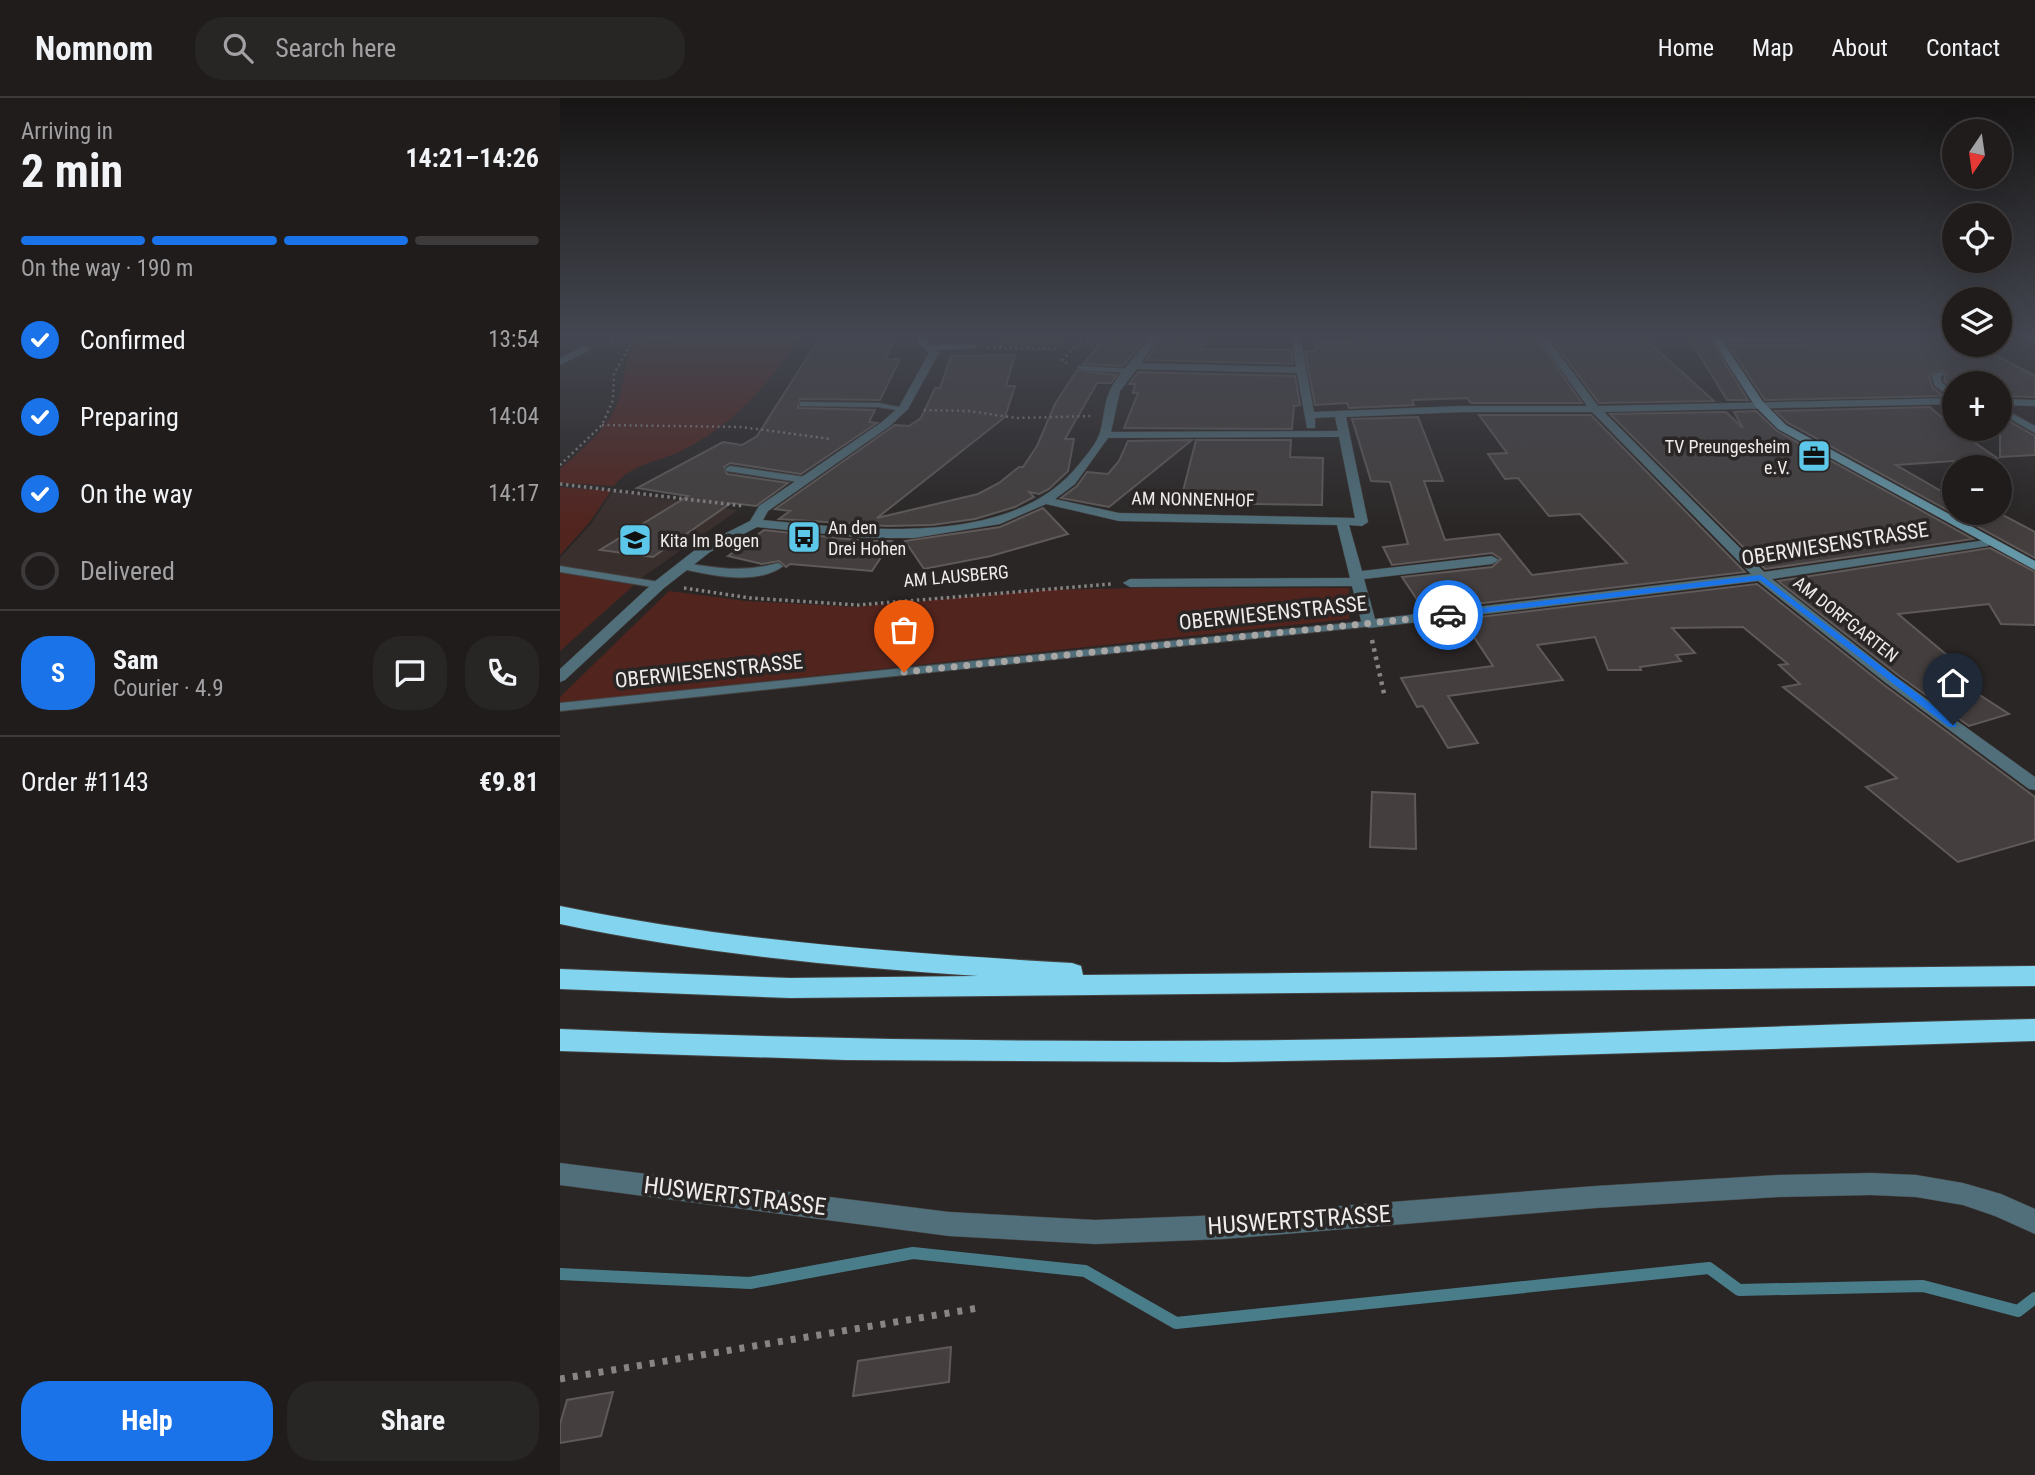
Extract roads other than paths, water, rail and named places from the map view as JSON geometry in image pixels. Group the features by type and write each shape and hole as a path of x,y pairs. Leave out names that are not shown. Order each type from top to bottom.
{"highway":[{"path":"560,915 602,925 814,954 1249,984"},
{"path":"560,979 790,988 2035,976"},
{"path":"560,1040 746,1047 1326,1051 1797,1034 2035,1030"}],"street":[{"path":"560,677 659,585 705,549 755,523 763,509 859,443 903,409 908,400"},
{"path":"755,523 866,534 914,534 996,521 1045,500 1071,482 1105,435 1112,400"},
{"path":"1306,400 1312,435"},
{"name":"AM DORFGARTEN","path":"1589,400 1761,577 1891,680 2035,785"},
{"path":"1757,400 1782,427 2035,566"},
{"path":"1310,415 1462,409 1595,409 1906,400"},
{"path":"2012,402 2035,403"},
{"path":"1340,415 1362,522 1342,522 1369,624"},
{"path":"1105,435 1344,434"},
{"name":"AM NONNENHOF","path":"1045,500 1119,517 1342,522"},
{"name":"OBERWIESENSTRASSE","path":"1369,624 1761,577 1988,542"},
{"path":"1130,583 1357,579 1492,560"},
{"name":"HUSWERTSTRASSE","path":"560,1174 949,1224 1095,1232 1224,1227 1752,1187 1871,1184 1916,1186 1964,1194 2001,1206 2035,1222"}],"lane":[{"path":"803,404 879,405 903,409"},
{"path":"2012,416 2035,430"},
{"path":"730,469 805,480"},
{"path":"683,566 749,575 778,566"},
{"path":"560,569 659,585"},
{"name":"OBERWIESENSTRASSE","path":"560,707 1369,624"}],"waterway":[{"path":"560,1274 750,1283 913,1253 1085,1271 1176,1323 1709,1268 1739,1290 1923,1286 2018,1311 2035,1298"}],"place":[{"name":"TV Preungesheim e.V.","path":"1814,456"},
{"name":"An den Drei Hohen","path":"804,537"},
{"name":"Kita Im Bogen","path":"635,540"}]}
